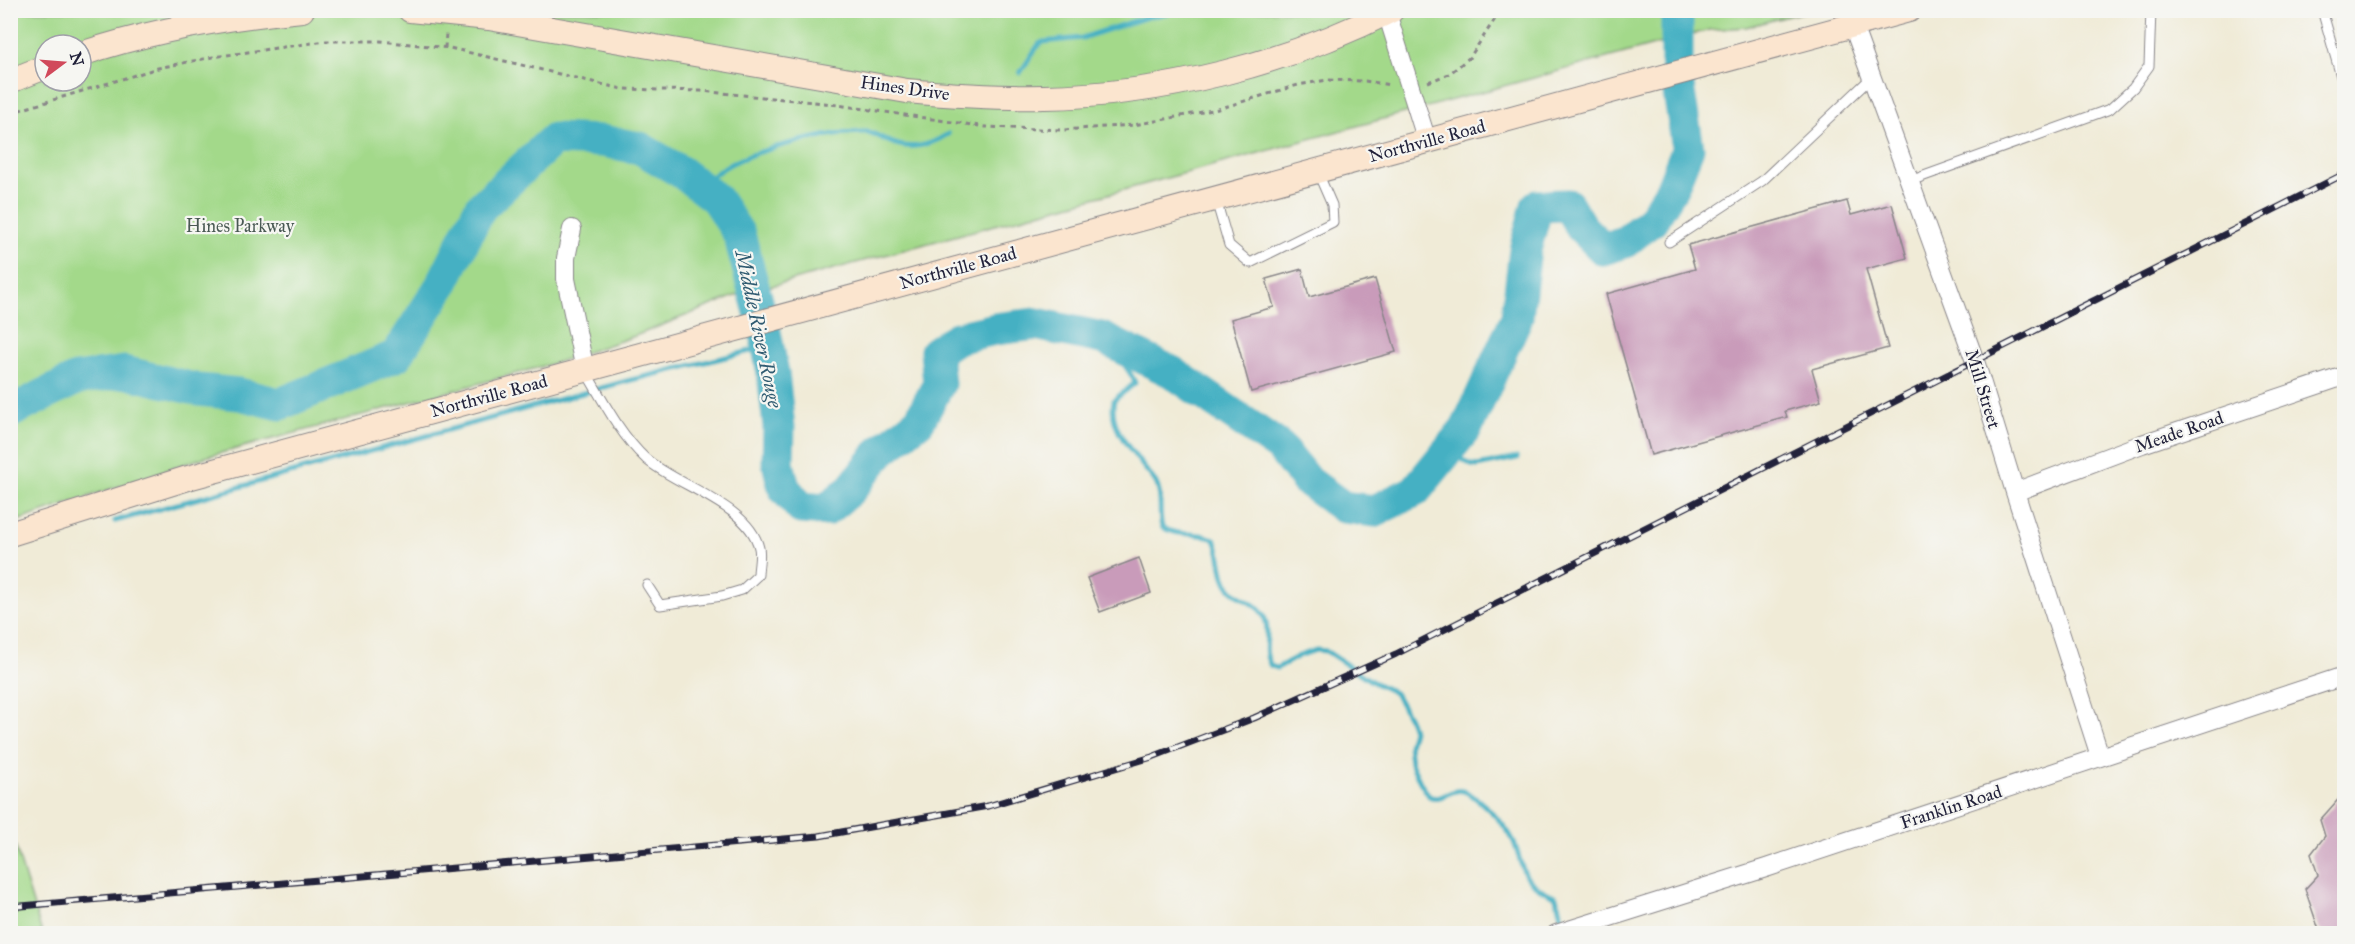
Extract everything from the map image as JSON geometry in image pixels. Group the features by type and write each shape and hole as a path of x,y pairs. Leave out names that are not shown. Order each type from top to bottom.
{"street":[{"path":"93,51 177,28 228,18 302,10"},
{"name":"Hines Drive","path":"410,10 489,18 907,91 976,97 1045,97 1127,91 1217,74 1305,47 1388,11"},
{"name":"Northville Road","path":"10,534 188,478 1909,10"},
{"path":"1388,11 1427,141"},
{"name":"Mill Street","path":"1853,26 1976,360 2015,492 2100,756"},
{"path":"10,81 33,72"},
{"path":"572,229 566,258 566,279 585,370"},
{"name":"Meade Road","path":"2015,492 2142,444 2344,376"},
{"name":"Franklin Road","path":"1557,933 1930,814 2344,676"}],"lane":[{"path":"1910,181 2110,109 2133,88 2149,66 2151,10"},
{"path":"2322,10 2342,80 2344,80"},
{"path":"1669,242 1762,181 1872,77"},
{"path":"1216,198 1229,244 1250,263 1333,222 1332,205 1317,171"},
{"path":"585,370 603,402 646,459 745,520 759,548 758,575 742,590 722,596 660,605 647,585"}],"green space":[{"name":"Hines Parkway","path":"10,11 1808,11 1746,27 1709,30 735,296 635,336 555,363 202,458 11,523"},
{"path":"11,832 42,933 11,933"}],"building":[{"path":"1847,201 1851,215 1892,204 1907,258 1866,269 1888,348 1812,369 1821,401 1785,411 1787,417 1651,455 1606,294 1695,269 1688,245"},
{"path":"1302,269 1309,297 1375,279 1396,352 1251,392 1231,319 1274,307 1266,279"},
{"path":"1139,558 1151,593 1100,612 1087,578"},
{"path":"2344,793 2344,933 2338,933 2319,930 2305,889 2318,875 2311,854 2325,836 2320,820"}],"waterway":[{"path":"1020,73 1039,44 1043,42 1082,38 1147,17 1183,10"},
{"name":"Middle River Rouge","path":"10,412 76,379 124,372 199,390 239,394 280,404 396,356 441,286 480,208 554,139 602,141 640,148 681,172 716,199 739,234 764,327 773,373 779,427 778,463 784,488 801,508 826,510 851,489 881,451 919,421 939,384 936,352 957,338 995,329 1036,324 1102,338 1172,372 1280,447 1306,480 1343,507 1374,511 1415,491 1467,427 1517,317 1525,250 1537,206 1568,205 1581,227 1603,249 1625,242 1652,220 1672,188 1688,148 1677,80 1677,10"},
{"path":"701,187 722,169 739,160 794,142 852,132 867,132 896,144 911,147 926,145 948,134"},
{"path":"1107,341 1135,383 1114,400 1114,420 1122,438 1157,485 1162,527 1215,540 1227,584 1235,593 1259,609 1265,619 1266,648 1271,666 1277,668 1316,650 1326,651 1371,681 1395,693 1413,730 1409,745 1411,763 1429,796 1434,798 1463,791 1487,807 1510,834 1529,880 1556,897 1565,929"},
{"path":"115,521 627,381 767,347"},
{"path":"1448,450 1471,465 1477,466 1517,458"}],"railway":[{"path":"10,907 819,836 988,806 1152,757 1254,718 1396,654 2344,174"}]}
